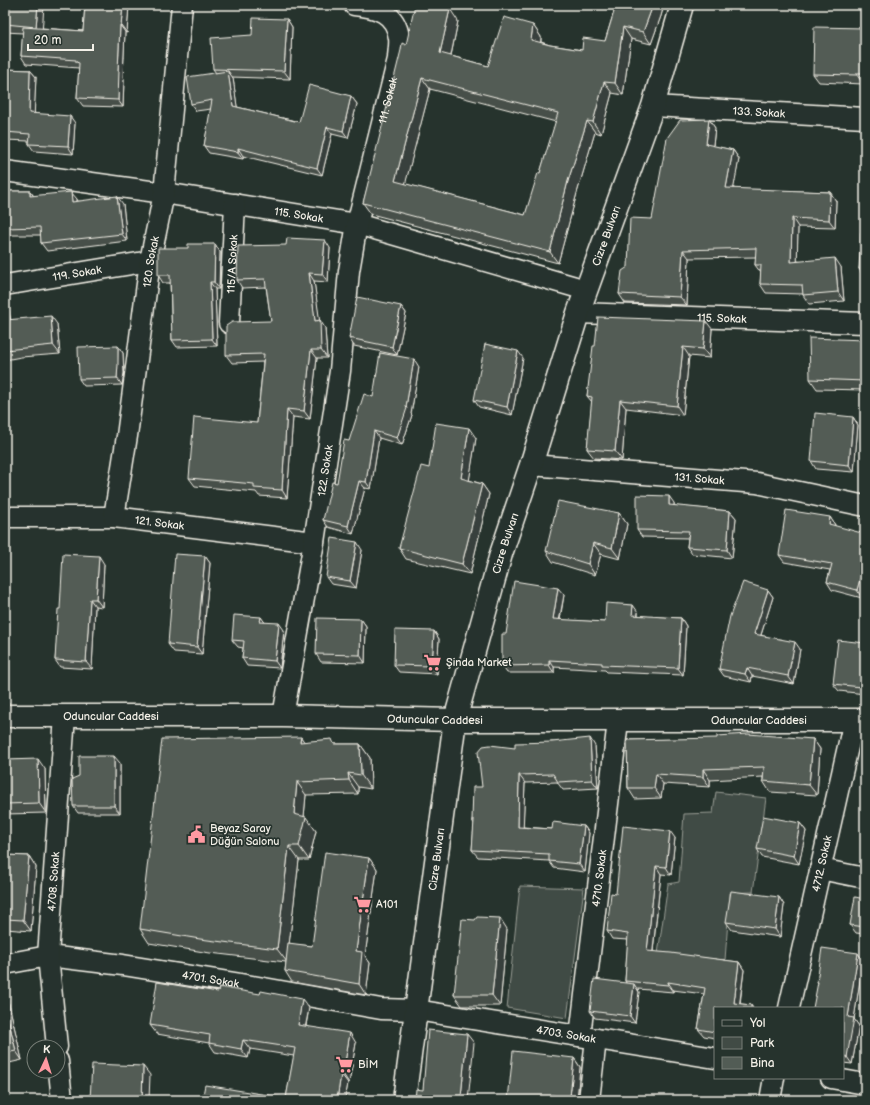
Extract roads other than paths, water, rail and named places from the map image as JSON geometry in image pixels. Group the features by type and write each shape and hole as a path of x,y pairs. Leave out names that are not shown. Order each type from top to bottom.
{"main road":[{"name":"Cizre Bulvarı","path":"404,1100 455,720 501,554 531,465 578,313 653,106 682,5"},
{"name":"Oduncular Caddesi","path":"5,716 283,716 455,720 618,721 860,720"}],"street":[{"name":"120. Sokak","path":"114,517 127,436 150,261 164,193 182,5"},
{"name":"111. Sokak","path":"354,5 372,6 392,10 399,38 398,59 357,224"},
{"name":"133. Sokak","path":"653,106 865,118"},
{"name":"115. Sokak","path":"5,172 164,193 357,224 586,290"},
{"name":"115/A Sokak","path":"229,323 235,204"},
{"name":"122. Sokak","path":"283,716 314,542 340,372 349,271 357,224"},
{"name":"119. Sokak","path":"5,285 150,261"},
{"name":"115. Sokak","path":"578,313 865,323"},
{"name":"131. Sokak","path":"531,465 757,483 865,506"},
{"name":"121. Sokak","path":"5,517 114,517 314,542"},
{"name":"4708. Sokak","path":"56,1039 48,956 65,716"},
{"name":"4712. Sokak","path":"789,1007 820,869 860,720"},
{"name":"4710. Sokak","path":"590,1100 588,1038 618,721"},
{"path":"820,869 865,878"},
{"name":"4701. Sokak","path":"5,964 48,956 123,965 381,1009 416,1010"},
{"name":"4703. Sokak","path":"416,1010 714,1058"},
{"path":"60,1079 62,1100"},
{"path":"770,1100 774,1079"},
{"path":"838,1079 865,1084"}],"place":[{"name":"Şinda Market","path":"433,662"},
{"name":"Beyaz Saray Düğün Salonu","path":"197,834"},
{"name":"A101","path":"363,904"},
{"name":"BİM","path":"345,1064"}]}
